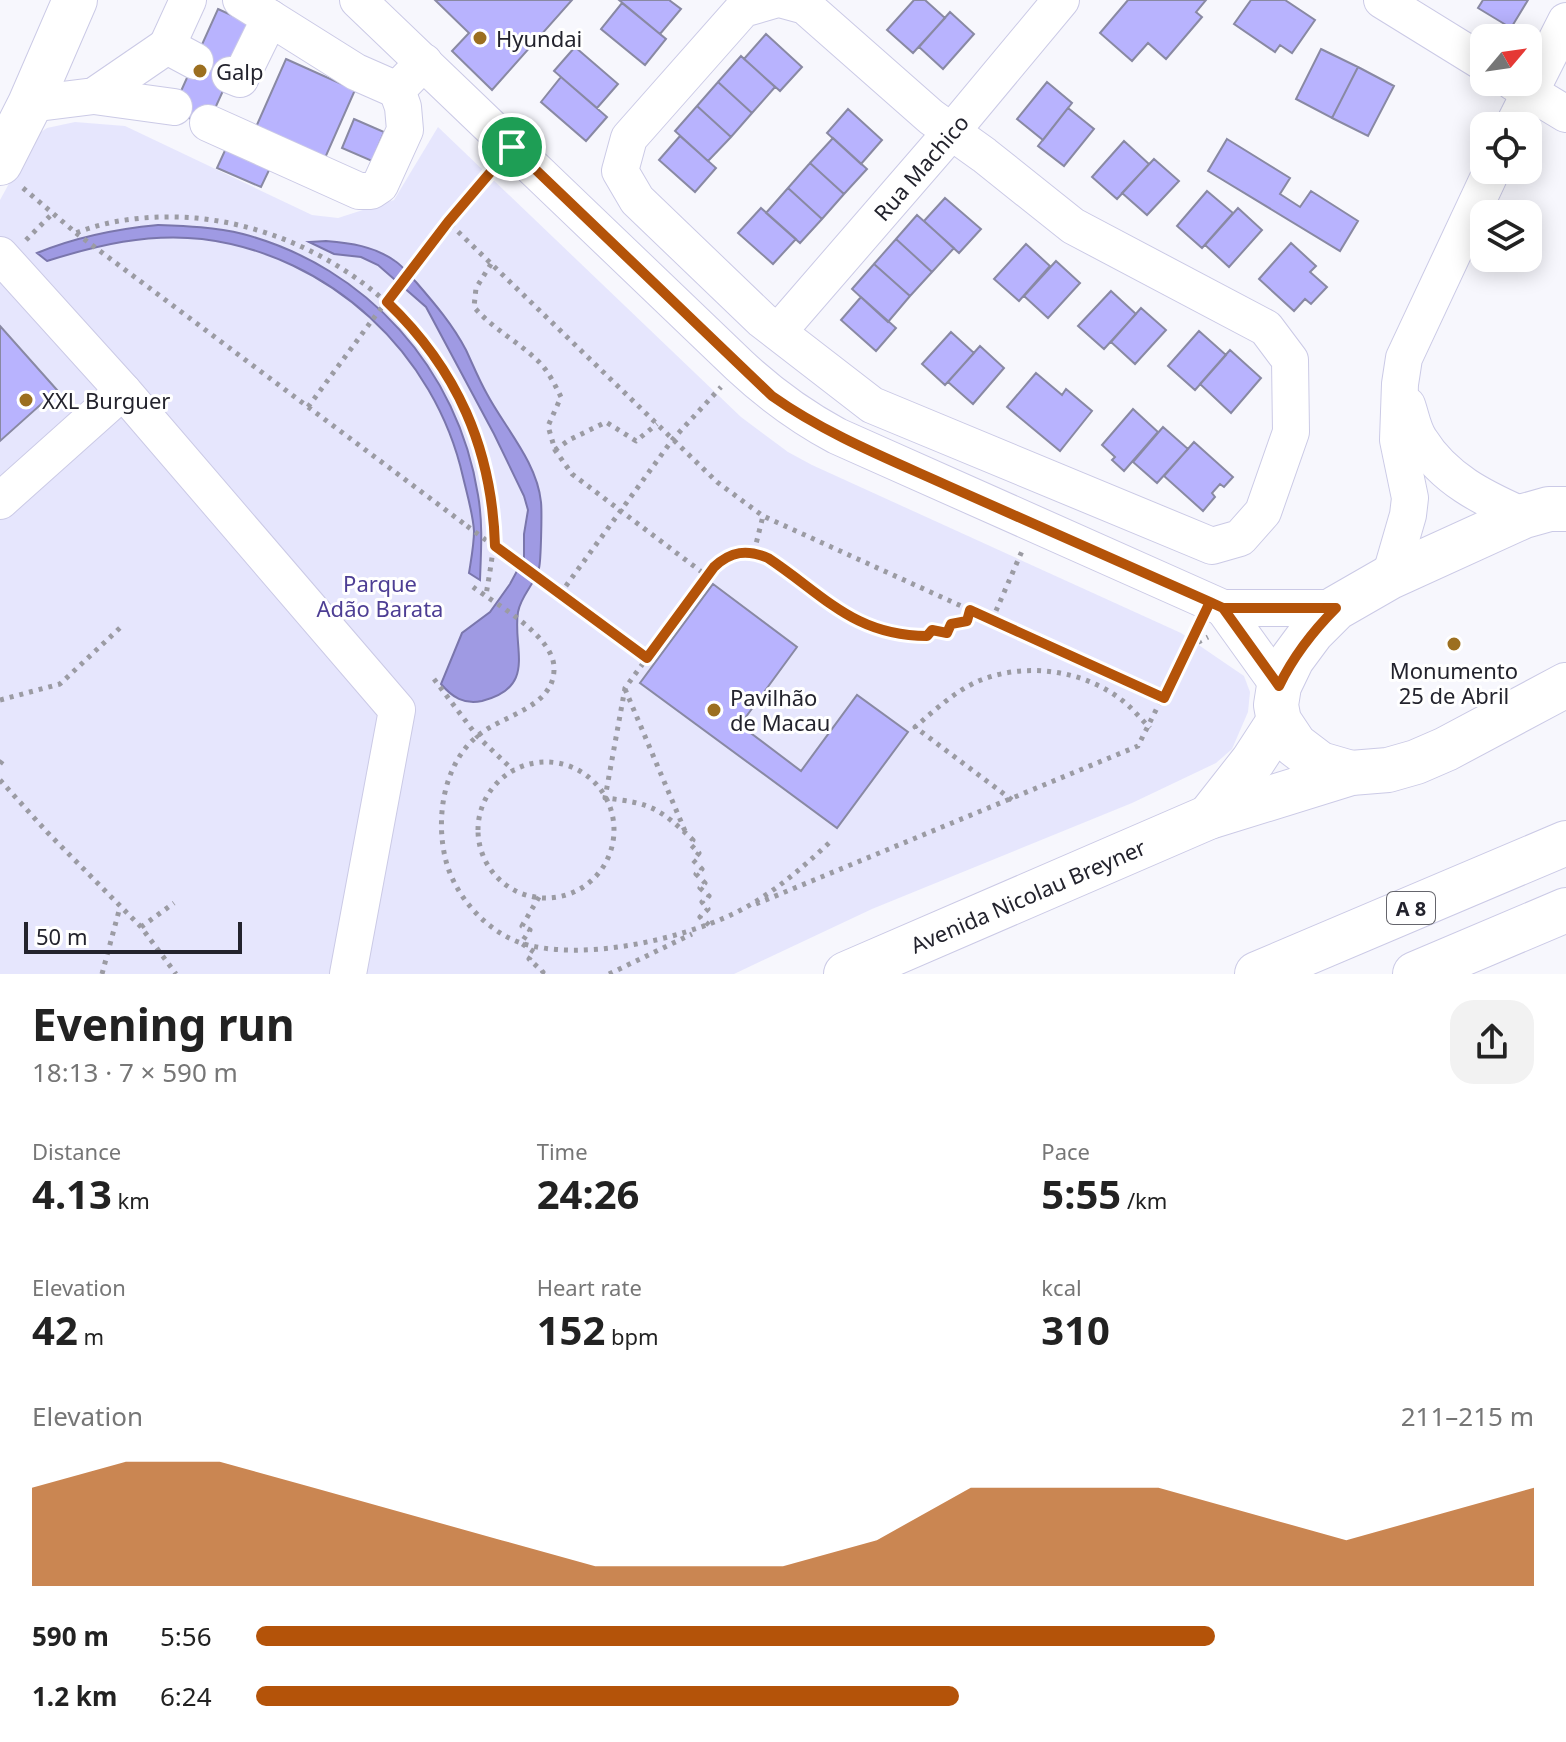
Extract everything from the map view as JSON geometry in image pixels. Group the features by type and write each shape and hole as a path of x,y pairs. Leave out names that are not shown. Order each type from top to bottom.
{"main road":[{"path":"11,175 30,104 75,0"},
{"path":"1390,577 1524,516 1549,509 1566,509"},
{"name":"Avenida Nicolau Breyner","path":"1209,817 1253,761 1279,703 1292,659 1312,632 1336,608 1390,577"},
{"name":"Avenida Nicolau Breyner","path":"846,974 1209,817 1351,773 1388,770 1416,762 1566,685"},
{"name":"Avenida Nicolau Breyner","path":"1279,703 1295,745 1320,764 1351,773"},
{"name":"A 8","path":"1257,974 1566,843"},
{"path":"1415,974 1566,910"}],"street":[{"path":"94,96 181,53 188,0"},
{"path":"358,0 772,396 804,419 1216,605 1336,608"},
{"path":"774,0 743,9 629,138 620,171 637,200 778,332 872,405 1212,546 1240,538 1263,512 1291,432 1290,360 1266,328 1073,226 931,117 805,6 783,0"},
{"name":"Rua Machico","path":"778,332 1061,0"},
{"path":"1382,0 1470,54"},
{"path":"256,9 356,72 397,90 403,107 405,130 380,185 371,191 359,191 212,125 235,77 256,9"},
{"path":"1542,57 1566,21"},
{"path":"397,90 424,62"},
{"path":"30,104 94,96 174,107"},
{"path":"1537,96 1566,114"},
{"path":"1390,577 1410,498 1398,440 1404,358 1485,184"},
{"path":"0,255 123,391 397,710 348,974"},
{"path":"1400,384 1418,438 1440,467 1453,479 1524,516"},
{"path":"3,498 123,391"},
{"path":"1216,605 1279,703"}],"path":[{"path":"308,407 448,222 512,147"},
{"path":"11,175 76,233 647,658"},
{"path":"76,233 126,220 170,216 252,227 305,247 342,267 387,302 432,351 455,388 474,428 486,467 493,506 495,546 486,595"},
{"path":"448,222 717,482 763,516 1164,698"},
{"path":"491,264 476,288 474,307 496,330 538,360 553,381 561,397 548,426 555,450 572,474 707,576"},
{"path":"560,594 673,439 729,377"},
{"path":"555,450 606,422 636,441 657,424"},
{"path":"754,552 763,516"},
{"path":"992,620 1034,525"},
{"path":"605,798 625,688 707,576 725,557 754,552 784,569 844,615 877,629 909,636 927,636 932,630 947,633 951,624 967,621 970,610"},
{"path":"473,587 522,623 548,647 553,656 553,678 545,696 477,736 460,757 448,782 441,809 443,851 458,890 475,912 497,930 534,952 529,959 543,972 541,974"},
{"path":"521,943 553,948 617,947 679,935 1138,746 1216,605"},
{"path":"0,700 60,684 122,626"},
{"path":"1012,800 915,727 948,699 981,680 1017,671 1055,672 1091,682 1123,701 1150,728"},
{"path":"434,679 477,736 513,770"},
{"path":"625,688 685,833"},
{"path":"529,764 565,764 595,783 605,798 612,817 613,838 608,858 596,876 580,889 560,896 523,894 507,886 485,860 479,843 481,809 499,780 513,770 529,764"},
{"path":"0,780 141,927 176,974"},
{"path":"605,798 628,800 660,810 693,840 690,844 699,853 693,860 702,869 696,874 705,883 700,888 709,896 702,902 708,909 700,917 709,925"},
{"path":"609,974 769,894 830,842"},
{"path":"521,943 530,930 522,926 539,897"},
{"path":"141,927 174,903"},
{"path":"102,974 120,907"}],"green space":[{"name":"Parque Adão Barata","path":"75,122 125,126 312,215 338,218 394,200 438,127 741,417 788,452 1181,633 1244,676 1250,692 1248,712 1232,749 1216,763 1132,803 872,909 734,974 0,974 0,200 35,136 47,128"}],"shaded area":[{"path":"158,225 200,227 243,234 288,250 329,271 367,298 400,330 428,366 450,406 467,449 480,506 480,580 469,573 474,531 463,477 449,432 428,390 402,351 370,318 333,289 293,266 249,249 202,239 142,239 47,261 37,253 96,234"},
{"path":"309,242 353,244 379,252 398,263 416,282 461,341 487,394 533,473 541,507 540,564 518,612 519,665 516,676 499,695 470,702 459,699 441,684 462,633 490,612 524,558 528,510 524,496 426,307 378,265 361,257 334,254"}],"building":[{"path":"435,0 572,0 492,90 452,51 469,33"},
{"path":"619,0 669,0 681,9 660,34"},
{"path":"914,0 925,0 945,18 913,53 887,30"},
{"path":"1128,0 1206,0 1196,12 1202,17 1166,59 1148,43 1132,61 1100,33"},
{"path":"1251,0 1285,0 1315,20 1292,53 1280,45 1275,52 1234,24"},
{"path":"1483,0 1528,0 1513,24 1504,24 1478,8"},
{"path":"622,3 666,39 645,65 601,29"},
{"path":"218,9 253,25 207,126 172,111"},
{"path":"950,12 974,34 943,69 919,47"},
{"path":"766,34 802,67 780,91 744,59"},
{"path":"575,47 618,84 597,108 554,71"},
{"path":"1321,49 1358,67 1332,118 1296,99"},
{"path":"741,56 775,87 752,113 718,82"},
{"path":"286,59 355,90 325,158 256,127"},
{"path":"1358,67 1394,86 1368,136 1332,118"},
{"path":"561,77 607,117 586,141 541,102"},
{"path":"718,82 752,113 731,137 697,106"},
{"path":"1047,82 1072,103 1043,140 1017,119"},
{"path":"697,106 731,137 708,161 675,131"},
{"path":"1068,108 1094,129 1064,166 1038,146"},
{"path":"848,109 882,140 861,164 827,133"},
{"path":"354,119 384,132 372,161 342,148"},
{"path":"680,136 716,168 695,192 659,160"},
{"path":"833,138 867,169 844,194 810,163"},
{"path":"1227,139 1290,178 1280,194 1300,207 1311,191 1358,221 1340,251 1208,171"},
{"path":"1124,141 1149,164 1117,199 1092,177"},
{"path":"227,146 271,166 261,187 217,168"},
{"path":"1154,159 1179,181 1147,215 1122,193"},
{"path":"810,163 844,194 822,219 788,188"},
{"path":"788,188 822,219 800,243 766,213"},
{"path":"1207,191 1233,213 1202,248 1177,226"},
{"path":"945,198 981,229 959,253 924,221"},
{"path":"761,208 796,239 773,264 738,233"},
{"path":"1238,208 1262,230 1229,267 1205,245"},
{"path":"917,215 954,248 932,272 896,239"},
{"path":"896,239 932,272 910,296 874,264"},
{"path":"1291,243 1316,266 1310,272 1327,287 1311,304 1305,299 1294,311 1259,279"},
{"path":"1026,244 1050,266 1019,301 994,279"},
{"path":"1056,261 1080,283 1048,318 1024,296"},
{"path":"874,264 910,296 888,322 852,289"},
{"path":"1111,291 1136,314 1104,349 1078,326"},
{"path":"861,297 896,328 876,351 841,320"},
{"path":"1141,308 1166,330 1135,364 1111,342"},
{"path":"0,326 57,390 0,441"},
{"path":"1199,331 1226,355 1195,390 1168,366"},
{"path":"951,332 974,353 945,385 922,364"},
{"path":"980,346 1004,368 973,404 948,382"},
{"path":"1230,350 1261,378 1231,413 1200,384"},
{"path":"1036,373 1062,395 1066,389 1092,411 1060,451 1007,407"},
{"path":"1133,409 1158,432 1124,471 1102,445"},
{"path":"1163,427 1188,449 1157,483 1133,462"},
{"path":"1194,442 1233,477 1224,487 1220,484 1212,493 1215,497 1203,511 1164,476"},
{"name":"Pavilhão de Macau","path":"713,584 797,647 740,725 801,771 857,695 908,732 837,828 640,683"}],"place":[{"name":"Hyundai","path":"480,38"},
{"name":"Galp","path":"200,71"},
{"name":"XXL Burguer","path":"26,400"},
{"name":"Monumento 25 de Abril","path":"1454,644"},
{"name":"Pavilhão de Macau","path":"714,710"}],"route":[{"path":"512,147 448,222 387,302 432,351 455,388 474,428 486,467 493,506 495,546 647,658 714,567 725,557 738,553 754,552 768,558 844,615 877,629 909,636 927,636 932,630 947,633 951,624 967,621 970,610 1164,698 1210,602 1223,608 1336,608 1312,632 1292,659 1279,686 1223,608 1219,606 1210,602 1034,525 804,419 772,396 512,147"}]}
